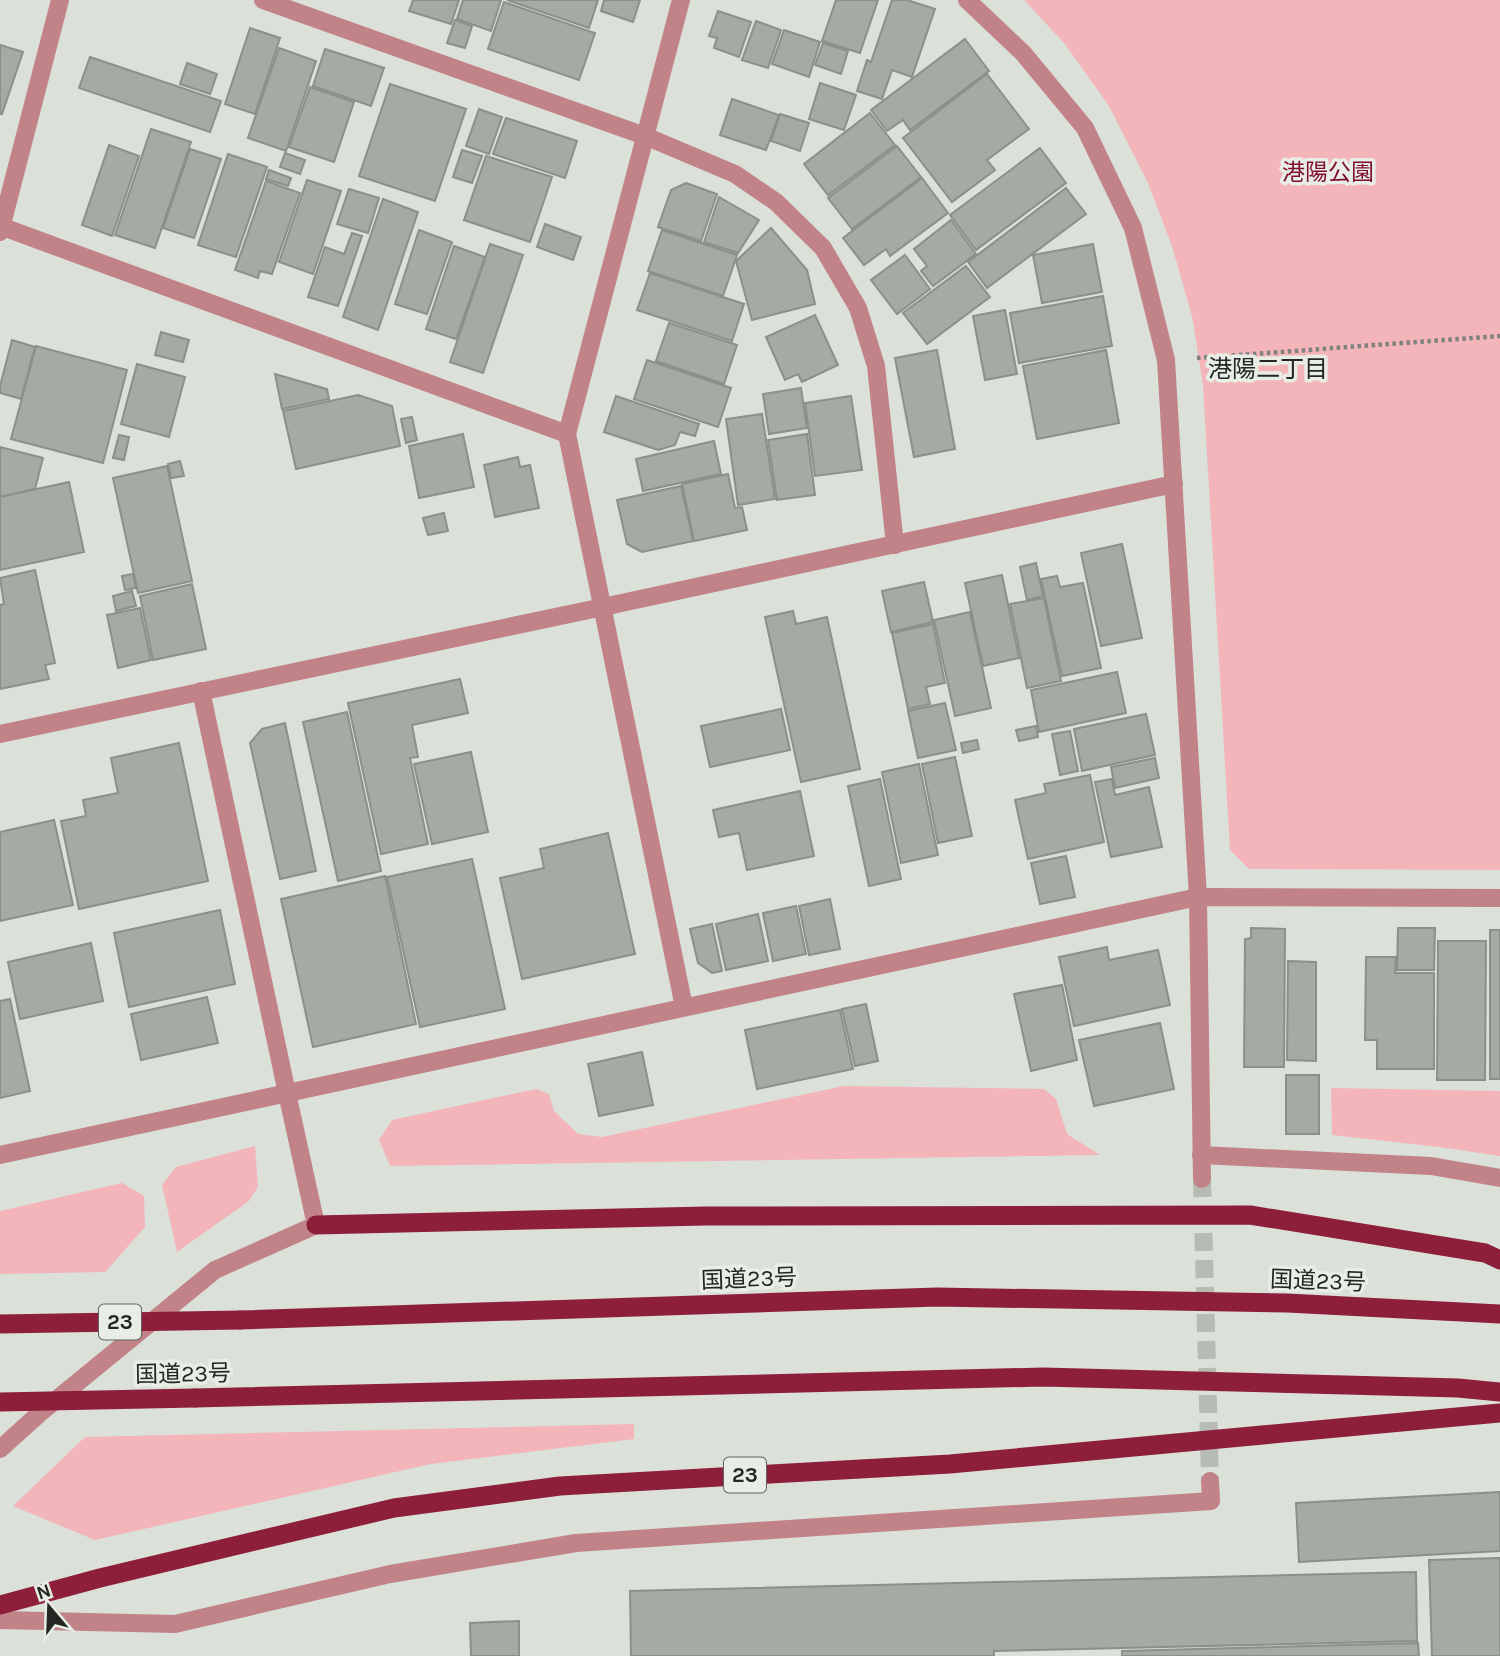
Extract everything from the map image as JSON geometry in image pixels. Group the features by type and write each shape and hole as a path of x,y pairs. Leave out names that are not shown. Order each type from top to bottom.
{"highway":[{"path":"316,1225 706,1216 1250,1215 1485,1253 1500,1260"},
{"name":"国道23号","path":"0,1324 240,1320 937,1297 1287,1303 1500,1314"},
{"name":"国道23号","path":"0,1402 1043,1377 1458,1388 1500,1392"},
{"name":"23","path":"0,1605 100,1578 394,1508 547,1488 950,1464 1500,1413"}],"street":[{"path":"60,0 0,228 567,434"},
{"path":"262,0 645,136 735,174 776,202 823,248 859,308 876,366 895,545"},
{"path":"681,0 567,434 684,1007"},
{"path":"967,0 1023,53 1085,128 1133,228 1166,360 1198,897 1202,1179"},
{"path":"0,734 1174,484"},
{"path":"0,1448 215,1270 316,1225 201,691"},
{"path":"0,1155 1198,897 1500,898"},
{"path":"1201,1155 1431,1166 1500,1178"},
{"path":"0,1620 175,1625 390,1574 576,1543 1210,1501 1210,1481"}],"path":[{"path":"1166,360 1500,336"}],"green space":[{"name":"港陽公園","path":"1024,0 1500,0 1500,870 1249,869 1230,850 1203,385 1192,316 1172,246 1148,183 1109,106 1065,44"},
{"path":"844,1086 1044,1089 1056,1099 1067,1134 1100,1155 390,1166 379,1140 392,1120 536,1089 549,1094 554,1111 578,1134 602,1137"},
{"path":"1331,1088 1500,1091 1500,1156 1332,1135"},
{"path":"255,1146 258,1187 249,1201 177,1252 162,1185 176,1167"},
{"path":"122,1183 144,1196 145,1227 105,1272 0,1274 0,1211"},
{"path":"634,1424 634,1439 431,1464 95,1540 13,1506 85,1437"}],"building":[{"path":"413,0 459,0 451,24 409,11"},
{"path":"463,0 501,0 491,31 457,19"},
{"path":"507,0 598,0 589,28"},
{"path":"604,0 640,0 633,22 601,11"},
{"path":"836,0 878,0 860,53 822,41"},
{"path":"892,0 907,0 935,9 912,77 892,70 882,99 857,91 867,60 871,62"},
{"path":"504,2 595,33 579,80 488,49"},
{"path":"718,11 751,22 739,57 714,48 717,38 709,36"},
{"path":"455,20 472,26 465,48 447,43"},
{"path":"756,21 781,30 768,68 742,60"},
{"path":"250,28 280,38 255,114 225,104"},
{"path":"784,30 820,42 809,77 772,64"},
{"path":"965,39 989,71 910,130 903,120 887,131 871,110"},
{"path":"823,43 848,51 841,74 815,65"},
{"path":"0,45 23,52 2,114 0,114"},
{"path":"279,48 316,61 286,151 248,138"},
{"path":"325,49 384,68 371,106 313,86"},
{"path":"90,57 221,101 210,132 79,88"},
{"path":"187,63 217,74 210,94 180,84"},
{"path":"987,74 1029,129 987,160 995,170 952,202 903,138"},
{"path":"820,83 856,95 844,130 809,119"},
{"path":"390,84 466,109 435,201 359,176"},
{"path":"310,87 354,102 334,162 289,147"},
{"path":"732,99 779,115 766,150 720,135"},
{"path":"479,109 502,117 489,154 466,146"},
{"path":"870,113 895,145 828,195 804,164"},
{"path":"780,114 809,123 800,151 771,141"},
{"path":"506,118 577,141 565,178 493,154"},
{"path":"151,129 191,142 155,248 115,235"},
{"path":"109,145 139,156 112,236 82,225"},
{"path":"897,146 921,177 852,229 828,198"},
{"path":"1040,148 1066,183 976,250 950,215"},
{"path":"190,149 221,159 194,238 163,228"},
{"path":"462,150 482,156 472,183 453,177"},
{"path":"285,153 305,160 300,174 280,167"},
{"path":"228,154 267,167 236,257 198,245"},
{"path":"486,156 552,177 530,242 464,220"},
{"path":"269,170 291,178 288,186 266,179"},
{"path":"922,178 948,213 890,256 886,249 864,265 843,238"},
{"path":"307,180 341,191 313,274 279,262"},
{"path":"266,181 300,193 272,274 260,271 258,278 235,270"},
{"path":"686,183 717,194 701,241 658,227 671,190"},
{"path":"1066,188 1086,214 987,288 968,262"},
{"path":"349,189 379,198 368,233 337,224"},
{"path":"719,197 759,220 738,253 704,242"},
{"path":"383,199 418,212 378,330 343,317"},
{"path":"951,220 976,254 933,286 921,271 927,266 914,249"},
{"path":"545,224 581,237 573,260 537,247"},
{"path":"771,228 807,270 815,304 752,320 736,261"},
{"path":"419,230 452,242 427,314 395,304"},
{"path":"662,230 737,255 723,296 648,271"},
{"path":"352,233 362,236 338,306 308,297 325,247 344,254"},
{"path":"490,244 523,255 483,373 450,362"},
{"path":"1093,244 1102,292 1042,303 1033,255"},
{"path":"454,246 485,257 456,339 426,329"},
{"path":"905,255 930,289 897,314 871,280"},
{"path":"966,266 990,297 927,344 903,313"},
{"path":"650,273 744,304 732,341 637,310"},
{"path":"1103,296 1112,346 1019,363 1010,313"},
{"path":"1005,310 1017,374 985,380 973,316"},
{"path":"815,315 838,365 802,382 798,374 785,380 766,337"},
{"path":"669,323 737,345 724,384 656,361"},
{"path":"161,332 189,340 183,362 155,355"},
{"path":"12,340 35,347 21,399 0,393"},
{"path":"36,346 127,370 103,463 11,439"},
{"path":"937,350 955,449 914,457 895,358"},
{"path":"1106,350 1119,423 1037,439 1023,366"},
{"path":"647,360 731,388 718,427 634,399"},
{"path":"137,364 185,377 169,437 121,424"},
{"path":"275,374 327,389 329,399 282,409"},
{"path":"801,388 807,428 769,434 763,394"},
{"path":"358,395 392,406 400,446 296,469 283,411"},
{"path":"616,396 699,424 695,436 680,432 675,445 658,450 604,432"},
{"path":"851,396 862,470 815,476 805,403"},
{"path":"762,414 775,499 738,505 726,419"},
{"path":"412,417 417,440 406,443 401,419"},
{"path":"463,434 474,487 419,498 409,446"},
{"path":"807,434 815,495 777,500 768,440"},
{"path":"119,435 129,437 124,460 113,458"},
{"path":"714,441 721,474 643,491 636,459"},
{"path":"0,447 43,458 35,489 0,497"},
{"path":"518,457 520,467 530,465 539,508 495,517 484,465"},
{"path":"180,461 184,476 171,478 168,464"},
{"path":"167,466 192,581 138,593 113,478"},
{"path":"728,474 735,508 742,507 747,530 694,541 682,484"},
{"path":"69,482 84,552 0,570 0,497"},
{"path":"681,486 693,541 642,552 627,544 617,500"},
{"path":"444,513 448,531 428,535 423,518"},
{"path":"1122,544 1142,638 1101,646 1081,553"},
{"path":"1036,563 1043,596 1027,600 1020,567"},
{"path":"35,570 55,663 45,665 49,679 0,689 0,605 4,604 0,578"},
{"path":"133,574 136,588 125,590 122,576"},
{"path":"1002,575 1019,658 983,666 965,583"},
{"path":"1057,576 1060,587 1083,583 1101,668 1062,676 1041,579"},
{"path":"924,582 933,622 891,632 882,591"},
{"path":"192,584 206,649 153,660 140,596"},
{"path":"132,591 136,606 116,611 113,596"},
{"path":"1044,598 1061,681 1027,688 1010,604"},
{"path":"140,608 151,660 118,668 107,615"},
{"path":"793,611 796,624 827,617 860,769 801,782 765,617"},
{"path":"970,612 991,708 955,716 934,620"},
{"path":"933,624 945,683 926,687 930,704 908,709 892,633"},
{"path":"1117,672 1126,713 1039,732 1031,690"},
{"path":"460,679 468,713 412,725 418,757 410,758 428,844 381,854 348,703"},
{"path":"945,703 956,750 918,758 908,711"},
{"path":"781,709 790,750 710,767 701,726"},
{"path":"347,712 381,871 338,881 303,722"},
{"path":"1146,714 1155,755 1082,771 1074,729"},
{"path":"285,723 316,871 280,879 250,743 262,729"},
{"path":"1036,726 1038,737 1019,741 1016,730"},
{"path":"1070,731 1078,771 1060,775 1052,734"},
{"path":"977,740 979,749 963,753 961,743"},
{"path":"179,743 208,881 79,909 61,821 86,816 83,800 118,793 111,758"},
{"path":"471,752 488,832 432,844 414,764"},
{"path":"955,757 972,836 938,843 922,764"},
{"path":"1155,758 1159,778 1115,788 1111,767"},
{"path":"919,764 938,855 901,863 882,772"},
{"path":"1090,775 1104,842 1028,859 1015,800 1046,793 1044,784"},
{"path":"880,779 901,879 869,886 848,786"},
{"path":"1112,779 1115,795 1149,787 1162,847 1111,857 1095,782"},
{"path":"800,791 814,856 747,870 739,833 719,837 713,810"},
{"path":"54,820 73,905 0,921 0,832"},
{"path":"608,833 635,954 522,979 500,878 544,868 540,849"},
{"path":"1066,856 1075,897 1040,904 1031,863"},
{"path":"472,859 505,1009 420,1027 387,877"},
{"path":"385,876 416,1024 313,1047 281,899"},
{"path":"830,899 840,949 809,955 799,906"},
{"path":"796,906 806,954 773,961 763,913"},
{"path":"220,910 235,984 129,1007 114,933"},
{"path":"758,914 768,961 726,970 716,924"},
{"path":"712,924 722,971 712,973 698,963 690,929"},
{"path":"1251,928 1285,929 1284,1067 1244,1067 1245,939 1251,938"},
{"path":"1398,928 1435,928 1434,970 1397,970"},
{"path":"1490,930 1500,930 1500,1079 1490,1079"},
{"path":"1438,941 1486,941 1485,1080 1437,1080"},
{"path":"91,943 103,1001 20,1019 8,962"},
{"path":"1107,947 1109,960 1158,950 1170,1005 1074,1026 1059,957"},
{"path":"1366,957 1396,957 1395,973 1434,973 1434,1069 1377,1069 1377,1040 1365,1040"},
{"path":"1288,961 1316,962 1316,1061 1287,1060"},
{"path":"1062,985 1077,1060 1031,1071 1014,994"},
{"path":"207,997 218,1043 141,1060 131,1014"},
{"path":"10,999 30,1091 0,1098 0,1001"},
{"path":"866,1004 878,1061 855,1066 842,1009"},
{"path":"840,1010 853,1069 757,1089 745,1030"},
{"path":"1160,1023 1174,1089 1094,1106 1079,1040"},
{"path":"642,1052 653,1105 599,1116 588,1064"},
{"path":"1286,1075 1319,1075 1319,1134 1286,1134"},
{"path":"1500,1492 1500,1551 1299,1562 1296,1503"},
{"path":"1500,1558 1500,1656 1432,1656 1429,1560"},
{"path":"1416,1572 1417,1641 994,1651 994,1656 631,1656 630,1591"},
{"path":"519,1621 519,1656 471,1656 470,1623"},
{"path":"1418,1643 1419,1656 1122,1656 1122,1651"}],"tunnel":[{"path":"1202,1179 1210,1481"}],"district":[{"name":"港陽二丁目","path":"1268,369"}]}
